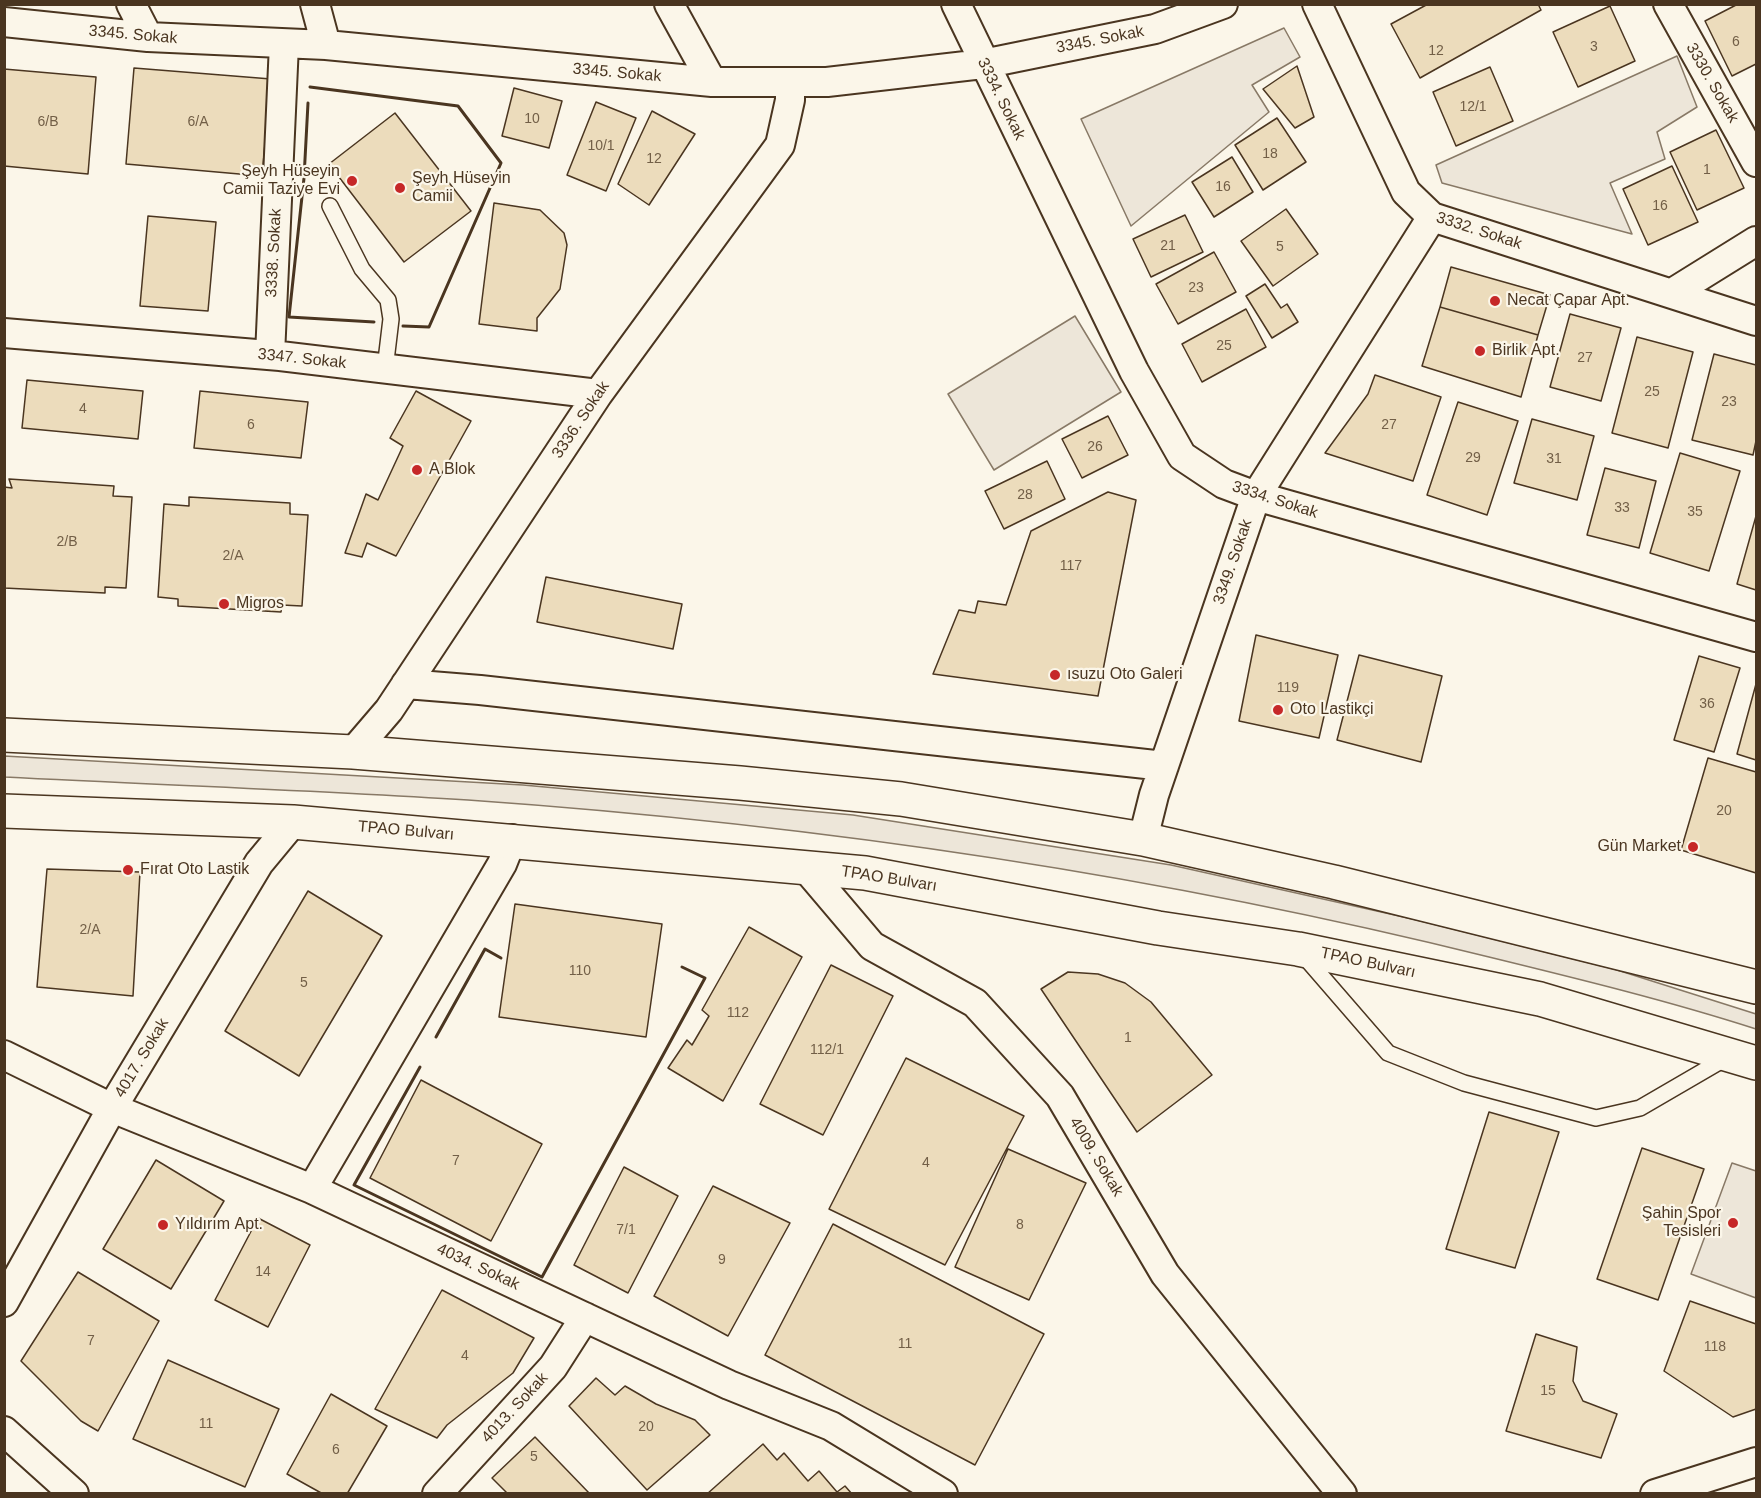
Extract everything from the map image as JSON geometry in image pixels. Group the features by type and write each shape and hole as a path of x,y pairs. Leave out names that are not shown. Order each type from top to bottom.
{"highway":[{"path":"4,735 353,752 740,783 901,799 1143,839 1334,882 1756,987"},
{"name":"TPAO Bulvarı","path":"4,811 293,822 512,839 865,873 1158,928 1298,949 1540,999 1744,1059"}],"street":[{"path":"131,4 148,37"},
{"path":"315,4 326,45"},
{"path":"669,4 712,82"},
{"name":"3334. Sokak","path":"956,4 983,64 1134,371 1182,456 1224,484 1256,496 1756,637"},
{"name":"3345. Sokak","path":"4,22 148,37 326,45 712,82 826,82 983,64 1155,29 1223,4"},
{"name":"3332. Sokak","path":"1317,4 1406,192 1432,217 1674,292 1756,321"},
{"name":"3330. Sokak","path":"1668,4 1756,162"},
{"name":"3338. Sokak","path":"270,356 284,44"},
{"name":"3336. Sokak","path":"353,752 406,684 598,394 780,145 790,100 790,82"},
{"name":"3349. Sokak","path":"1143,839 1164,766 1256,496 1432,217"},
{"path":"1674,292 1756,241"},
{"name":"3347. Sokak","path":"4,333 270,356 598,394"},
{"path":"406,684 480,690 1164,766"},
{"name":"4017. Sokak","path":"4,1302 112,1108 259,863 293,822"},
{"path":"312,1189 496,874 512,839"},
{"name":"4009. Sokak","path":"805,867 872,946 975,1003 1060,1096 1165,1274 1342,1494"},
{"name":"4034. Sokak","path":"4,1055 112,1108 312,1189 729,1385 831,1426 943,1494"},
{"name":"4013. Sokak","path":"436,1494 552,1367 585,1317"},
{"path":"4,1431 74,1494"},
{"path":"1655,1494 1756,1462"}],"lane":[{"path":"330,206 362,269 388,300 390,319 385,369"},
{"path":"1298,949 1388,1053 1464,1083 1596,1118 1640,1108 1744,1059"}],"shaded area":[{"path":"1284,28 1300,57 1252,85 1269,112 1131,226 1081,119"},
{"path":"1677,56 1697,107 1657,132 1665,159 1610,183 1632,234 1442,183 1436,165"},
{"path":"1075,316 1121,392 994,470 948,394"},
{"path":"4,756 523,785 853,815 1171,865 1417,920 1614,969 1756,1014 1756,1029 1590,982 1363,927 1110,877 982,856 854,838 597,810 410,796 5,777"},
{"name":"Şahin Spor Tesisleri","path":"1732,1163 1756,1171 1756,1298 1691,1274"}],"building":[{"path":"1428,4 1538,4 1541,10 1420,78 1391,24"},
{"path":"1738,4 1756,4 1756,64 1732,76 1705,21"},
{"path":"1610,6 1635,61 1578,87 1553,32"},
{"path":"1297,66 1314,117 1295,128 1263,89"},
{"path":"1490,67 1513,121 1456,146 1433,92"},
{"path":"134,68 271,79 262,176 126,164"},
{"path":"4,69 96,77 88,174 4,166"},
{"path":"514,88 562,101 549,148 502,136"},
{"path":"596,102 636,118 606,191 567,175"},
{"path":"652,111 695,134 649,205 618,184"},
{"name":"Şeyh Hüseyin Camii","path":"395,113 471,211 404,262 329,164"},
{"path":"1277,118 1306,162 1263,190 1235,145"},
{"path":"1716,130 1744,188 1697,210 1670,152"},
{"path":"1232,157 1253,192 1214,217 1192,182"},
{"path":"1672,166 1698,222 1648,245 1623,189"},
{"path":"494,203 540,210 564,233 567,245 560,289 537,318 537,331 479,324"},
{"path":"1286,209 1318,254 1273,286 1241,241"},
{"path":"1185,215 1203,252 1151,277 1133,239"},
{"path":"148,216 216,222 208,311 140,306"},
{"path":"1214,252 1236,292 1178,324 1156,284"},
{"name":"Necat Çapar Apt.","path":"1451,267 1550,295 1538,335 1440,307"},
{"path":"1265,284 1281,308 1287,304 1298,322 1272,338 1246,296"},
{"name":"Birlik Apt.","path":"1440,307 1538,335 1521,397 1422,366"},
{"path":"1246,309 1266,347 1202,382 1182,344"},
{"path":"1570,314 1621,328 1601,401 1550,387"},
{"path":"1637,337 1693,352 1668,448 1612,433"},
{"path":"1714,354 1756,365 1756,441 1753,455 1692,440"},
{"path":"1375,375 1441,397 1413,481 1325,453 1368,394"},
{"path":"27,380 143,391 138,439 22,428"},
{"path":"200,391 308,402 301,458 194,448"},
{"name":"A Blok","path":"416,391 471,421 396,556 367,543 362,557 345,553 366,494 378,500 403,446 390,438"},
{"path":"1458,402 1518,421 1487,515 1427,495"},
{"path":"1108,416 1128,455 1082,478 1062,439"},
{"path":"1532,419 1594,436 1577,500 1514,483"},
{"path":"1680,453 1740,471 1709,571 1650,553"},
{"path":"1047,461 1065,499 1004,529 985,491"},
{"path":"1605,468 1656,481 1639,548 1587,535"},
{"path":"9,479 114,486 113,496 132,497 126,588 105,587 105,593 4,588 4,487 12,488"},
{"path":"1108,492 1136,500 1098,696 933,674 959,610 975,613 978,601 1006,605 1031,531"},
{"path":"189,497 290,503 290,514 308,515 302,606 282,605 281,612 178,606 178,599 158,597 164,504 189,506"},
{"path":"1756,516 1756,590 1737,584"},
{"path":"546,577 682,604 673,649 537,622"},
{"path":"1256,635 1338,655 1319,738 1239,721"},
{"path":"1359,655 1442,676 1421,762 1337,740"},
{"path":"1699,656 1740,668 1714,752 1674,740"},
{"path":"1756,684 1756,760 1737,754"},
{"path":"1708,758 1756,772 1756,873 1681,850"},
{"path":"47,869 140,872 133,996 37,987"},
{"path":"308,891 382,936 299,1076 225,1031"},
{"path":"515,904 662,924 646,1037 499,1017"},
{"path":"749,927 802,957 723,1101 668,1068 687,1040 692,1045 709,1016 702,1010"},
{"path":"831,965 893,996 823,1135 760,1104"},
{"path":"1068,972 1098,974 1125,983 1151,1002 1212,1075 1137,1132 1041,989"},
{"path":"906,1058 1024,1116 945,1265 829,1209"},
{"path":"421,1080 542,1144 491,1241 370,1178"},
{"path":"1489,1112 1559,1132 1515,1268 1446,1249"},
{"path":"1642,1148 1704,1169 1658,1300 1597,1279"},
{"path":"1008,1149 1086,1183 1029,1300 955,1267"},
{"name":"Yıldırım Apt.","path":"156,1160 224,1201 171,1289 103,1249"},
{"path":"624,1167 678,1196 628,1293 574,1265"},
{"path":"713,1186 790,1223 728,1336 654,1296"},
{"path":"258,1218 310,1245 268,1327 215,1300"},
{"path":"833,1224 1044,1334 975,1465 765,1355"},
{"path":"78,1272 159,1321 98,1431 81,1421 21,1361"},
{"path":"442,1290 534,1338 513,1373 447,1425 437,1438 375,1409"},
{"path":"1690,1301 1756,1324 1756,1409 1733,1417 1664,1371"},
{"path":"1536,1334 1577,1347 1573,1381 1583,1401 1617,1414 1601,1458 1506,1431"},
{"path":"168,1360 279,1409 245,1487 133,1439"},
{"path":"596,1378 615,1395 625,1386 656,1404 695,1420 710,1435 647,1490 569,1406"},
{"path":"331,1394 387,1426 347,1494 323,1494 287,1474"},
{"path":"535,1437 590,1494 508,1494 492,1478"},
{"path":"763,1444 777,1460 784,1453 808,1481 819,1471 837,1492 845,1486 852,1494 707,1494"}],"wall":[{"path":"310,87 458,106 501,163 429,327 403,326"},
{"path":"308,103 304,178 289,317 374,322"},
{"path":"436,1037 485,949 501,958"},
{"path":"420,1067 354,1185 542,1277 705,978 682,967"}],"place":[{"name":"Şeyh Hüseyin Camii Taziye Evi","path":"352,181"},
{"name":"Şeyh Hüseyin Camii","path":"400,188"},
{"name":"Necat Çapar Apt.","path":"1495,301"},
{"name":"Birlik Apt.","path":"1480,351"},
{"name":"A Blok","path":"417,470"},
{"name":"Migros","path":"224,604"},
{"name":"ısuzu Oto Galeri","path":"1055,675"},
{"name":"Oto Lastikçi","path":"1278,710"},
{"name":"Gün Market","path":"1693,847"},
{"name":"Fırat Oto Lastik","path":"128,870"},
{"name":"Şahin Spor Tesisleri","path":"1733,1223"},
{"name":"Yıldırım Apt.","path":"163,1225"}]}
